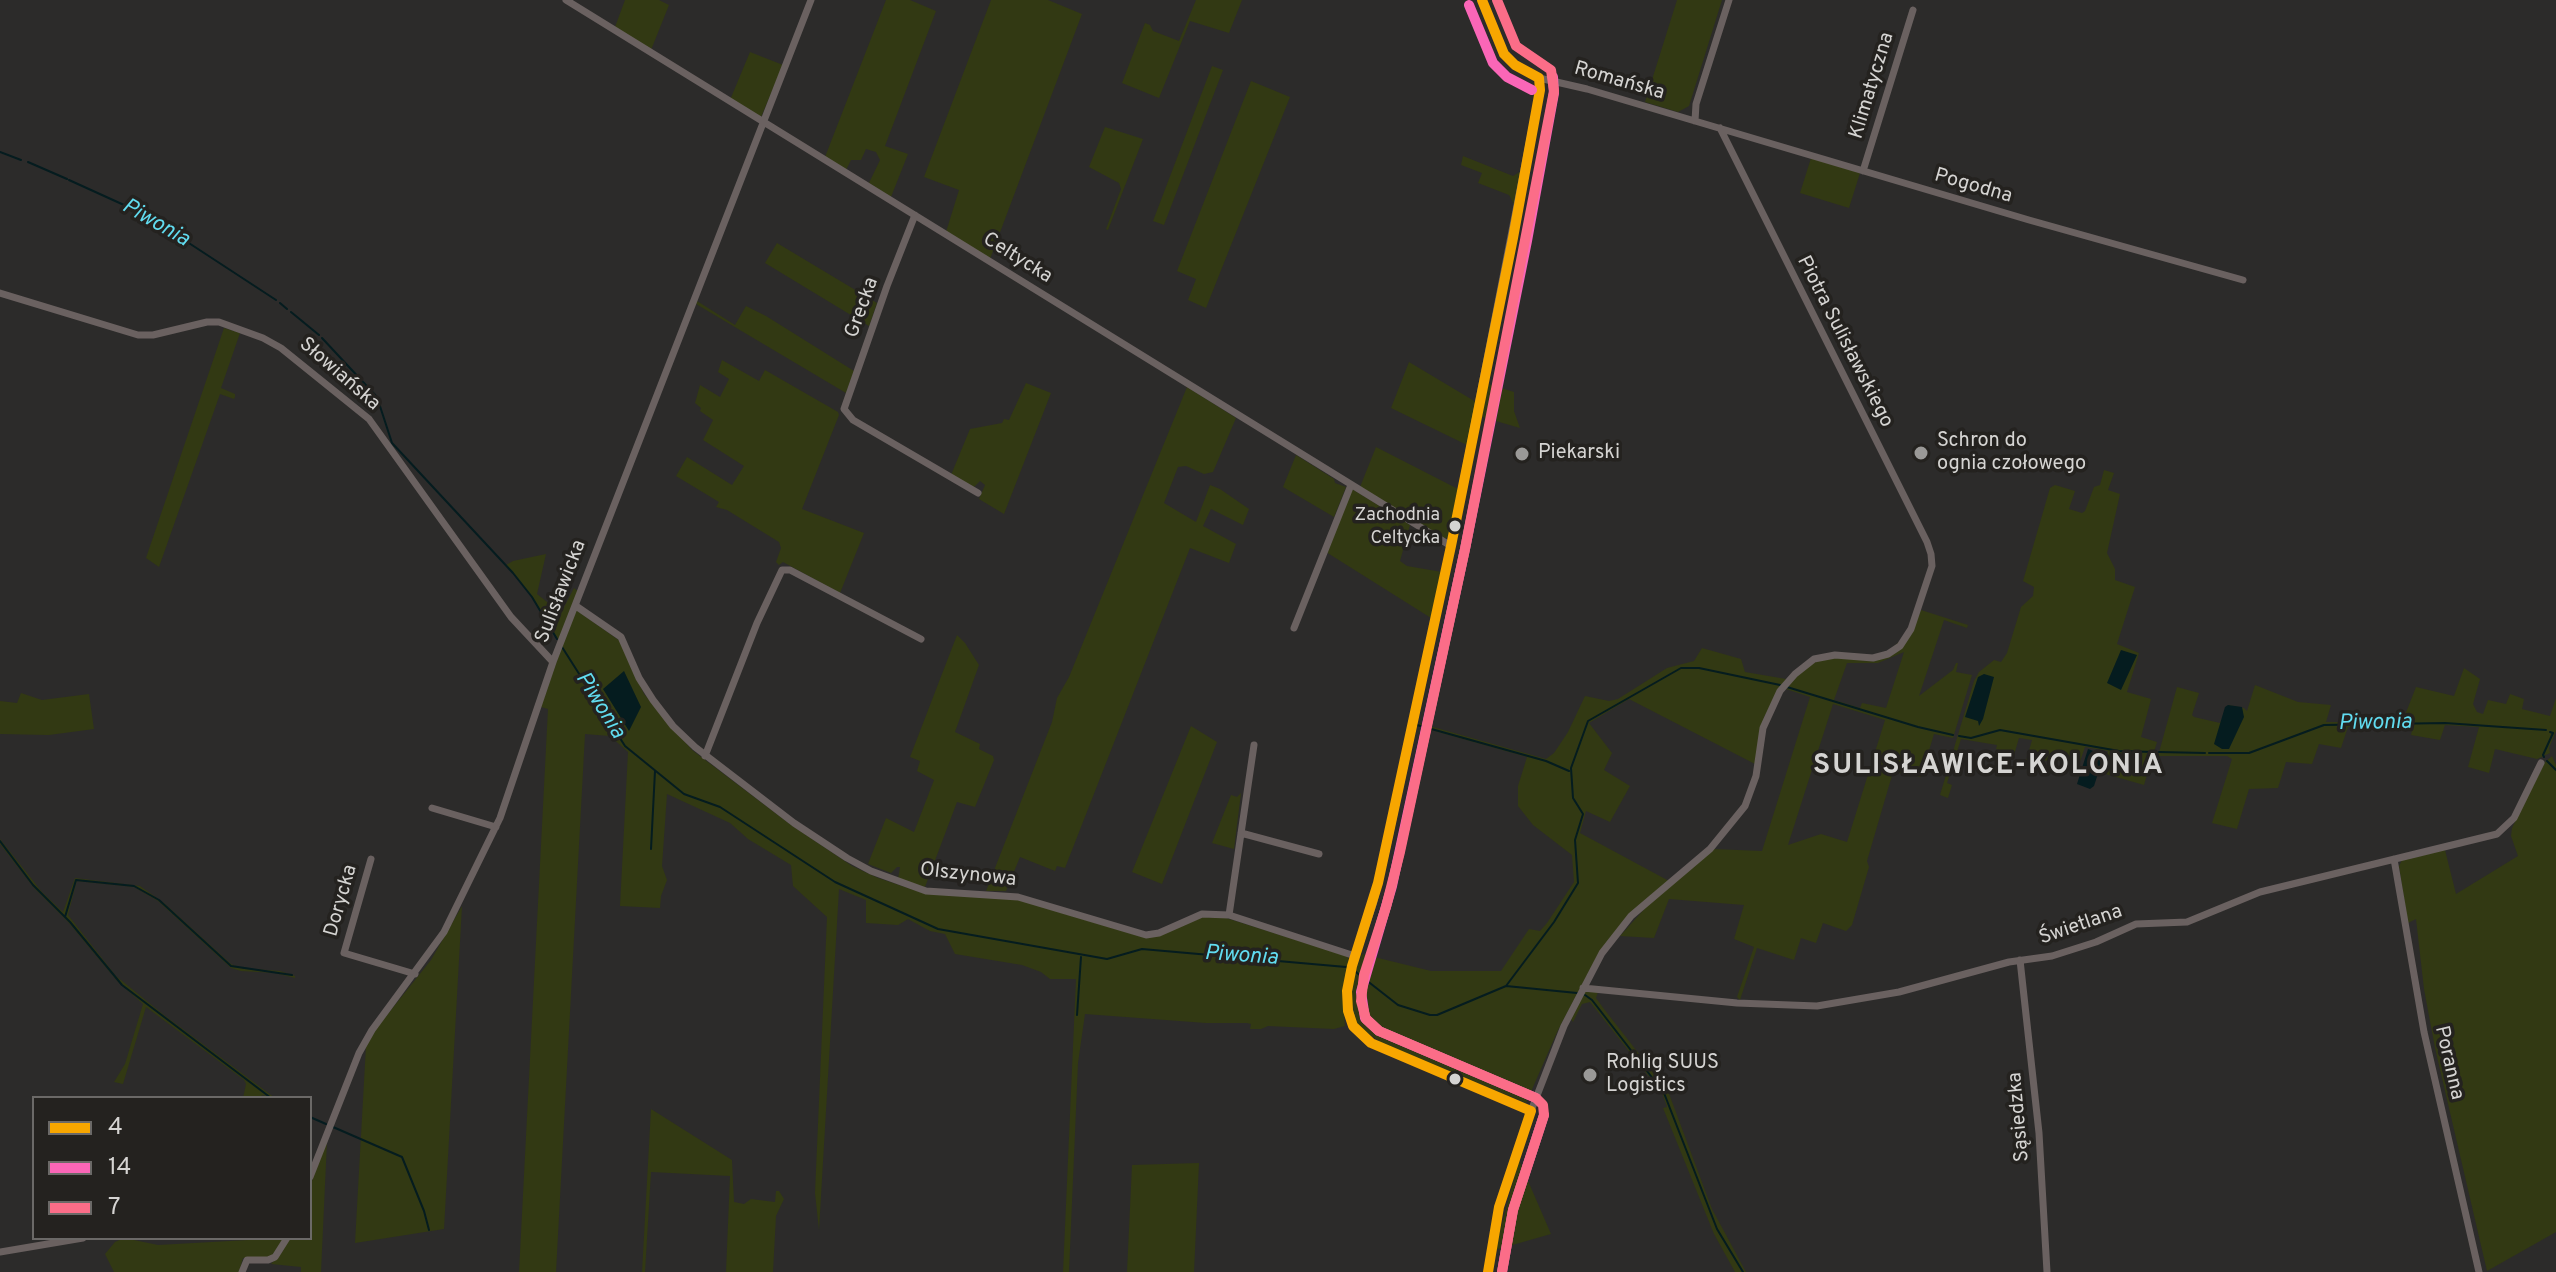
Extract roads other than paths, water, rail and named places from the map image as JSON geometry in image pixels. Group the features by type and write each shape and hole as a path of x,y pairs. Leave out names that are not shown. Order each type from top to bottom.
{"street":[{"name":"Celtycka","path":"566,0 1451,546"},
{"name":"Sulisławicka","path":"312,1172 359,1053 451,920 496,827 553,662 811,0"},
{"name":"Romańska","path":"1482,0 1504,54 1515,65 1539,78 1695,121"},
{"path":"1695,121 1696,104 1729,0"},
{"name":"Klimatyczna","path":"1863,171 1913,10"},
{"path":"1488,1272 1499,1207 1531,1111 1382,1049 1363,1037 1353,1026 1348,1011 1351,969 1373,903 1386,849 1451,546 1513,238 1540,90 1539,78"},
{"path":"1676,115 1696,104"},
{"name":"Pogodna","path":"1695,121 2243,280"},
{"name":"Piotra Sulisławskiego","path":"1531,1111 1553,1050 1602,953 1621,927 1698,860 1739,815 1756,776 1766,717 1788,681 1808,663 1821,657 1873,658 1894,650 1911,629 1932,566 1927,542 1720,128"},
{"name":"Grecka","path":"915,215 845,401 844,412 978,493"},
{"name":"Słowiańska","path":"0,293 138,335 219,322 281,348 369,419 511,617 553,662"},
{"path":"1294,628 1351,485"},
{"path":"705,756 765,606 779,574 785,569 921,639"},
{"name":"Olszynowa","path":"576,606 621,637 639,678 659,708 705,756 835,851 871,871 914,888 935,892 1018,897 1146,935 1159,933 1202,914 1229,915 1355,956"},
{"path":"1229,915 1254,745"},
{"name":"Świetlana","path":"1583,988 1737,1003 1817,1006 1899,992 2020,960 2052,956 2096,942 2136,924 2187,922 2260,892 2502,832 2520,808 2541,763"},
{"path":"432,808 496,827"},
{"path":"1241,833 1319,854"},
{"name":"Dorycka","path":"371,859 344,953 415,974"},
{"name":"Poranna","path":"2394,859 2424,1032 2479,1272"},
{"name":"Sąsiedzka","path":"2020,960 2039,1133 2047,1272"},
{"path":"0,1252 71,1240"},
{"path":"242,1272 247,1260 275,1257 286,1240"}],"water":[{"path":"2121,650 2137,655 2121,690 2107,683"},
{"path":"624,671 641,707 629,731 603,689"},
{"path":"1984,674 1994,677 1979,726 1978,721 1965,717 1978,677"},
{"path":"2228,705 2242,707 2244,717 2229,749 2222,749 2214,744"},
{"path":"2088,749 2104,755 2094,786 2090,789 2077,784"}],"waterway":[{"name":"Piwonia","path":"0,152 21,160"},
{"name":"Piwonia","path":"28,162 67,179"},
{"name":"Piwonia","path":"69,180 146,215 276,300"},
{"name":"Piwonia","path":"280,303 287,309"},
{"name":"Piwonia","path":"291,312 319,335"},
{"name":"Piwonia","path":"322,338 377,397 392,443 513,573 532,597 557,639"},
{"name":"Piwonia","path":"562,647 625,746 684,794 720,807 835,882 938,929 1107,959 1142,949 1346,967"},
{"name":"Piwonia","path":"1352,969 1398,1005 1430,1015 1437,1015 1506,986 1554,922 1578,883 1575,840 1583,814 1573,798 1571,768 1588,721 1681,668 1699,668 1780,685"},
{"name":"Piwonia","path":"1787,687 1953,735"},
{"name":"Piwonia","path":"2209,753 2249,753 2324,725 2445,723 2546,730"},
{"path":"1417,725 1546,761 1569,771"},
{"name":"Piwonia","path":"1959,736 1971,738 2000,730 2119,751 2153,752"},
{"name":"Piwonia","path":"2544,757 2553,733 2550,732"},
{"name":"Piwonia","path":"2159,752 2205,753"},
{"name":"Piwonia","path":"2547,761 2556,770"},
{"path":"651,849 655,771"},
{"path":"0,841 33,885 70,922 122,985 268,1096"},
{"path":"65,917 76,880 134,886 159,900 231,966 292,975"},
{"path":"1077,1015 1081,957"},
{"path":"1506,986 1577,993"},
{"path":"1585,995 1664,1093 1717,1229 1743,1272"},
{"path":"312,1118 326,1124"},
{"path":"333,1127 402,1157 429,1230"}],"place":[{"name":"Schron do ognia czołowego","path":"1921,453"},
{"name":"Piekarski","path":"1522,454"},
{"name":"Zachodnia Celtycka","path":"1455,526"},
{"name":"Rohlig SUUS Logistics","path":"1590,1075"}],"district":[{"name":"SULISŁAWICE-KOLONIA","path":"1989,767"}]}
